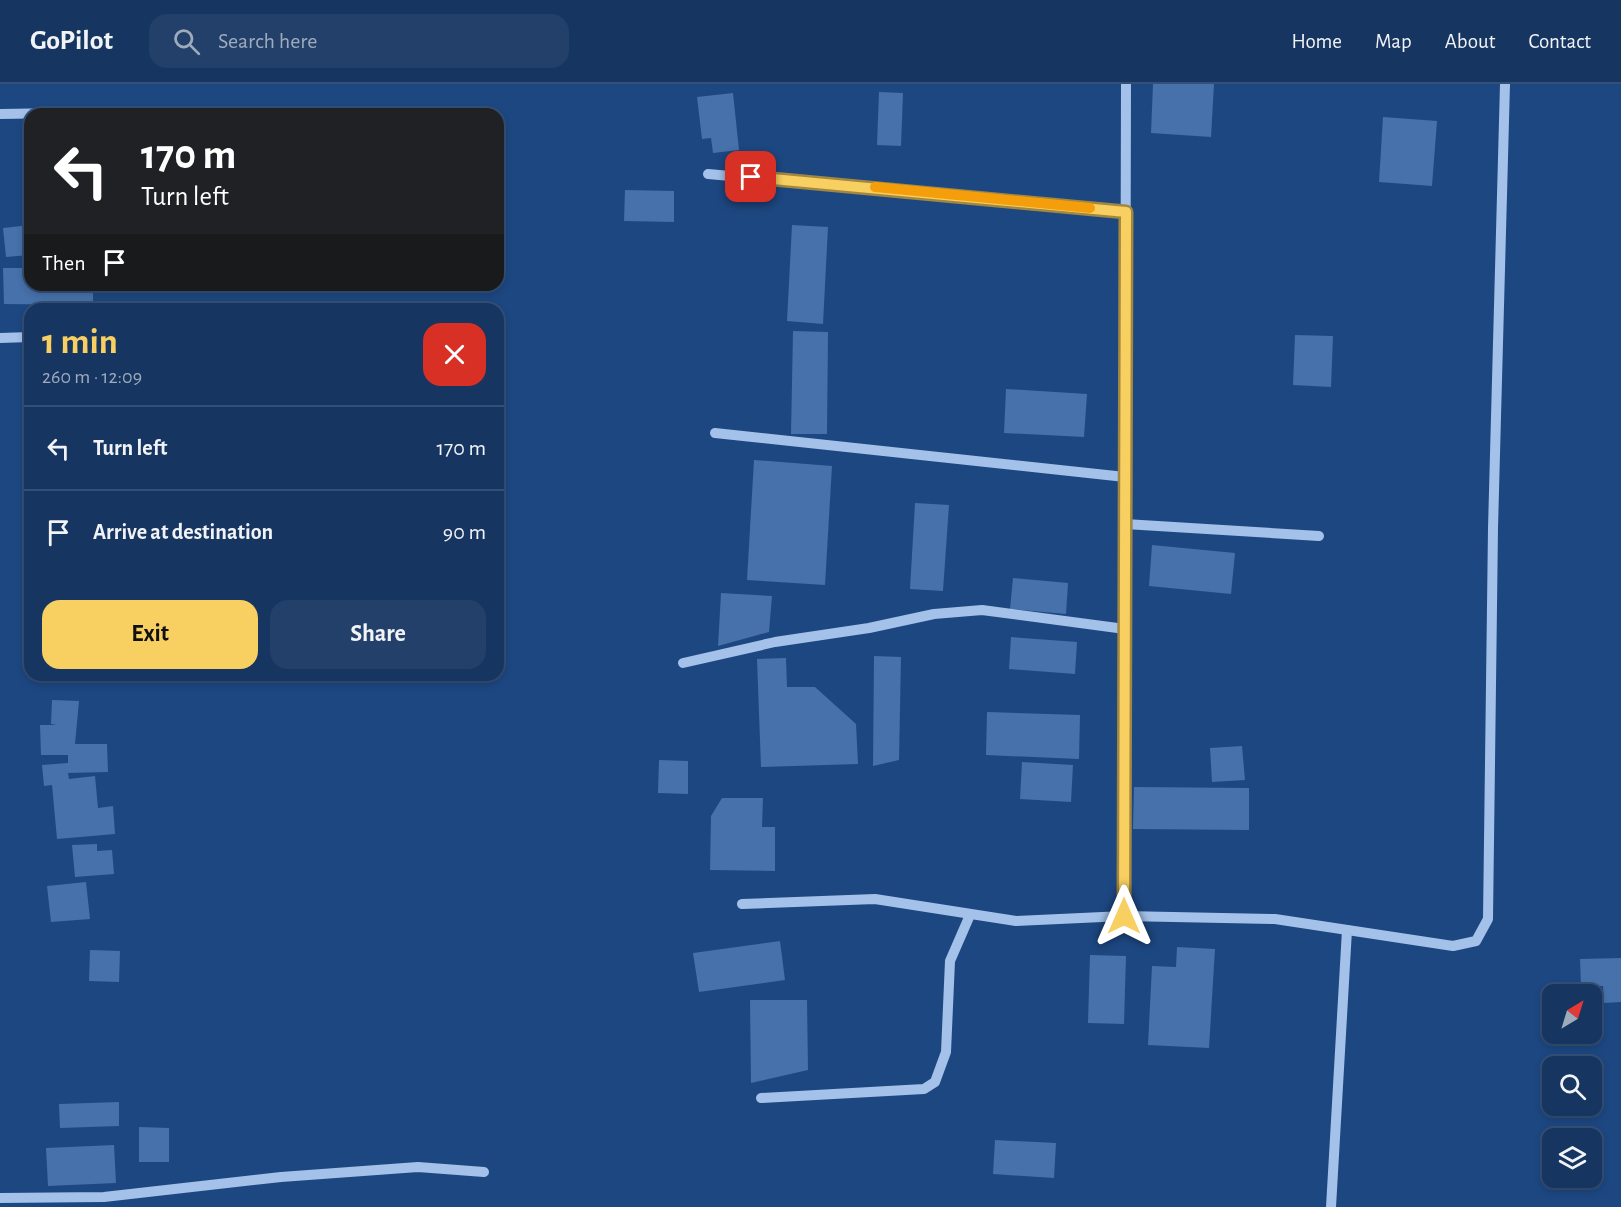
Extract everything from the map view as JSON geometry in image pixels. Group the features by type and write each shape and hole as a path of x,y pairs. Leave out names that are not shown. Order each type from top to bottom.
{"street":[{"path":"1124,916 1126,84"},
{"path":"742,904 875,899 916,903 970,915 1016,921 1124,916 1275,919 1464,946 1476,940 1488,919 1493,528 1504,84"},
{"path":"0,114 24,114"},
{"path":"708,174 1126,212"},
{"path":"0,338 24,337"},
{"path":"714,433 1125,477"},
{"path":"1125,524 1320,536"},
{"path":"683,663 776,642 869,628 934,614 982,610 1125,629"},
{"path":"761,1098 924,1089 935,1082 946,1052 950,961 970,915"},
{"path":"1331,1207 1347,930"},
{"path":"0,1198 104,1197 281,1177 418,1167 484,1172"}],"building":[{"path":"1153,84 1214,84 1211,137 1151,133"},
{"path":"879,92 903,93 901,146 877,145"},
{"path":"733,93 739,150 713,153 711,138 702,139 697,97"},
{"path":"1383,117 1437,121 1432,186 1379,182"},
{"path":"625,190 674,191 674,222 624,221"},
{"path":"792,225 828,227 823,324 787,321"},
{"path":"24,226 24,256 6,257 3,228"},
{"path":"3,268 24,268 24,291 93,291 93,303 4,304"},
{"path":"793,331 828,332 827,434 791,434"},
{"path":"1295,335 1333,336 1331,387 1293,385"},
{"path":"1006,389 1087,394 1084,437 1004,433"},
{"path":"754,460 832,466 825,585 747,580"},
{"path":"915,503 949,505 943,591 910,589"},
{"path":"1152,545 1235,553 1231,594 1149,586"},
{"path":"1013,578 1068,583 1066,614 1010,609"},
{"path":"721,593 772,596 769,632 718,646"},
{"path":"1011,637 1077,642 1075,674 1009,669"},
{"path":"874,656 901,657 899,760 873,766"},
{"path":"786,658 787,687 815,687 856,724 858,764 761,767 757,659"},
{"path":"52,700 79,701 75,744 107,744 108,772 68,773 69,779 95,776 98,808 113,806 115,834 57,839 52,785 44,786 42,765 68,763 68,755 41,755 40,725 57,725 51,724"},
{"path":"987,712 1080,715 1079,759 986,755"},
{"path":"1242,746 1245,780 1212,782 1210,748"},
{"path":"659,760 688,761 688,794 658,793"},
{"path":"1022,762 1073,765 1071,802 1020,799"},
{"path":"1134,787 1249,788 1249,830 1133,829"},
{"path":"722,798 763,798 762,827 775,827 775,871 710,870 711,816"},
{"path":"97,844 97,851 112,850 114,874 75,877 72,845"},
{"path":"86,882 90,919 51,922 47,886"},
{"path":"780,941 785,980 699,992 693,953"},
{"path":"1177,947 1215,949 1209,1048 1148,1045 1152,966 1176,967"},
{"path":"90,950 120,951 119,982 89,981"},
{"path":"1090,955 1126,956 1124,1024 1088,1023"},
{"path":"1621,958 1621,1002 1604,1003 1602,984 1581,984 1580,959"},
{"path":"750,1000 807,1000 808,1070 751,1083"},
{"path":"119,1102 119,1126 60,1128 59,1104"},
{"path":"139,1127 169,1128 169,1162 139,1162"},
{"path":"995,1140 1056,1143 1054,1178 993,1174"},
{"path":"114,1145 116,1183 48,1186 46,1148"}],"slow traffic":[{"path":"875,187 1090,208"}],"route":[{"path":"751,177 1126,212 1124,916"}]}
